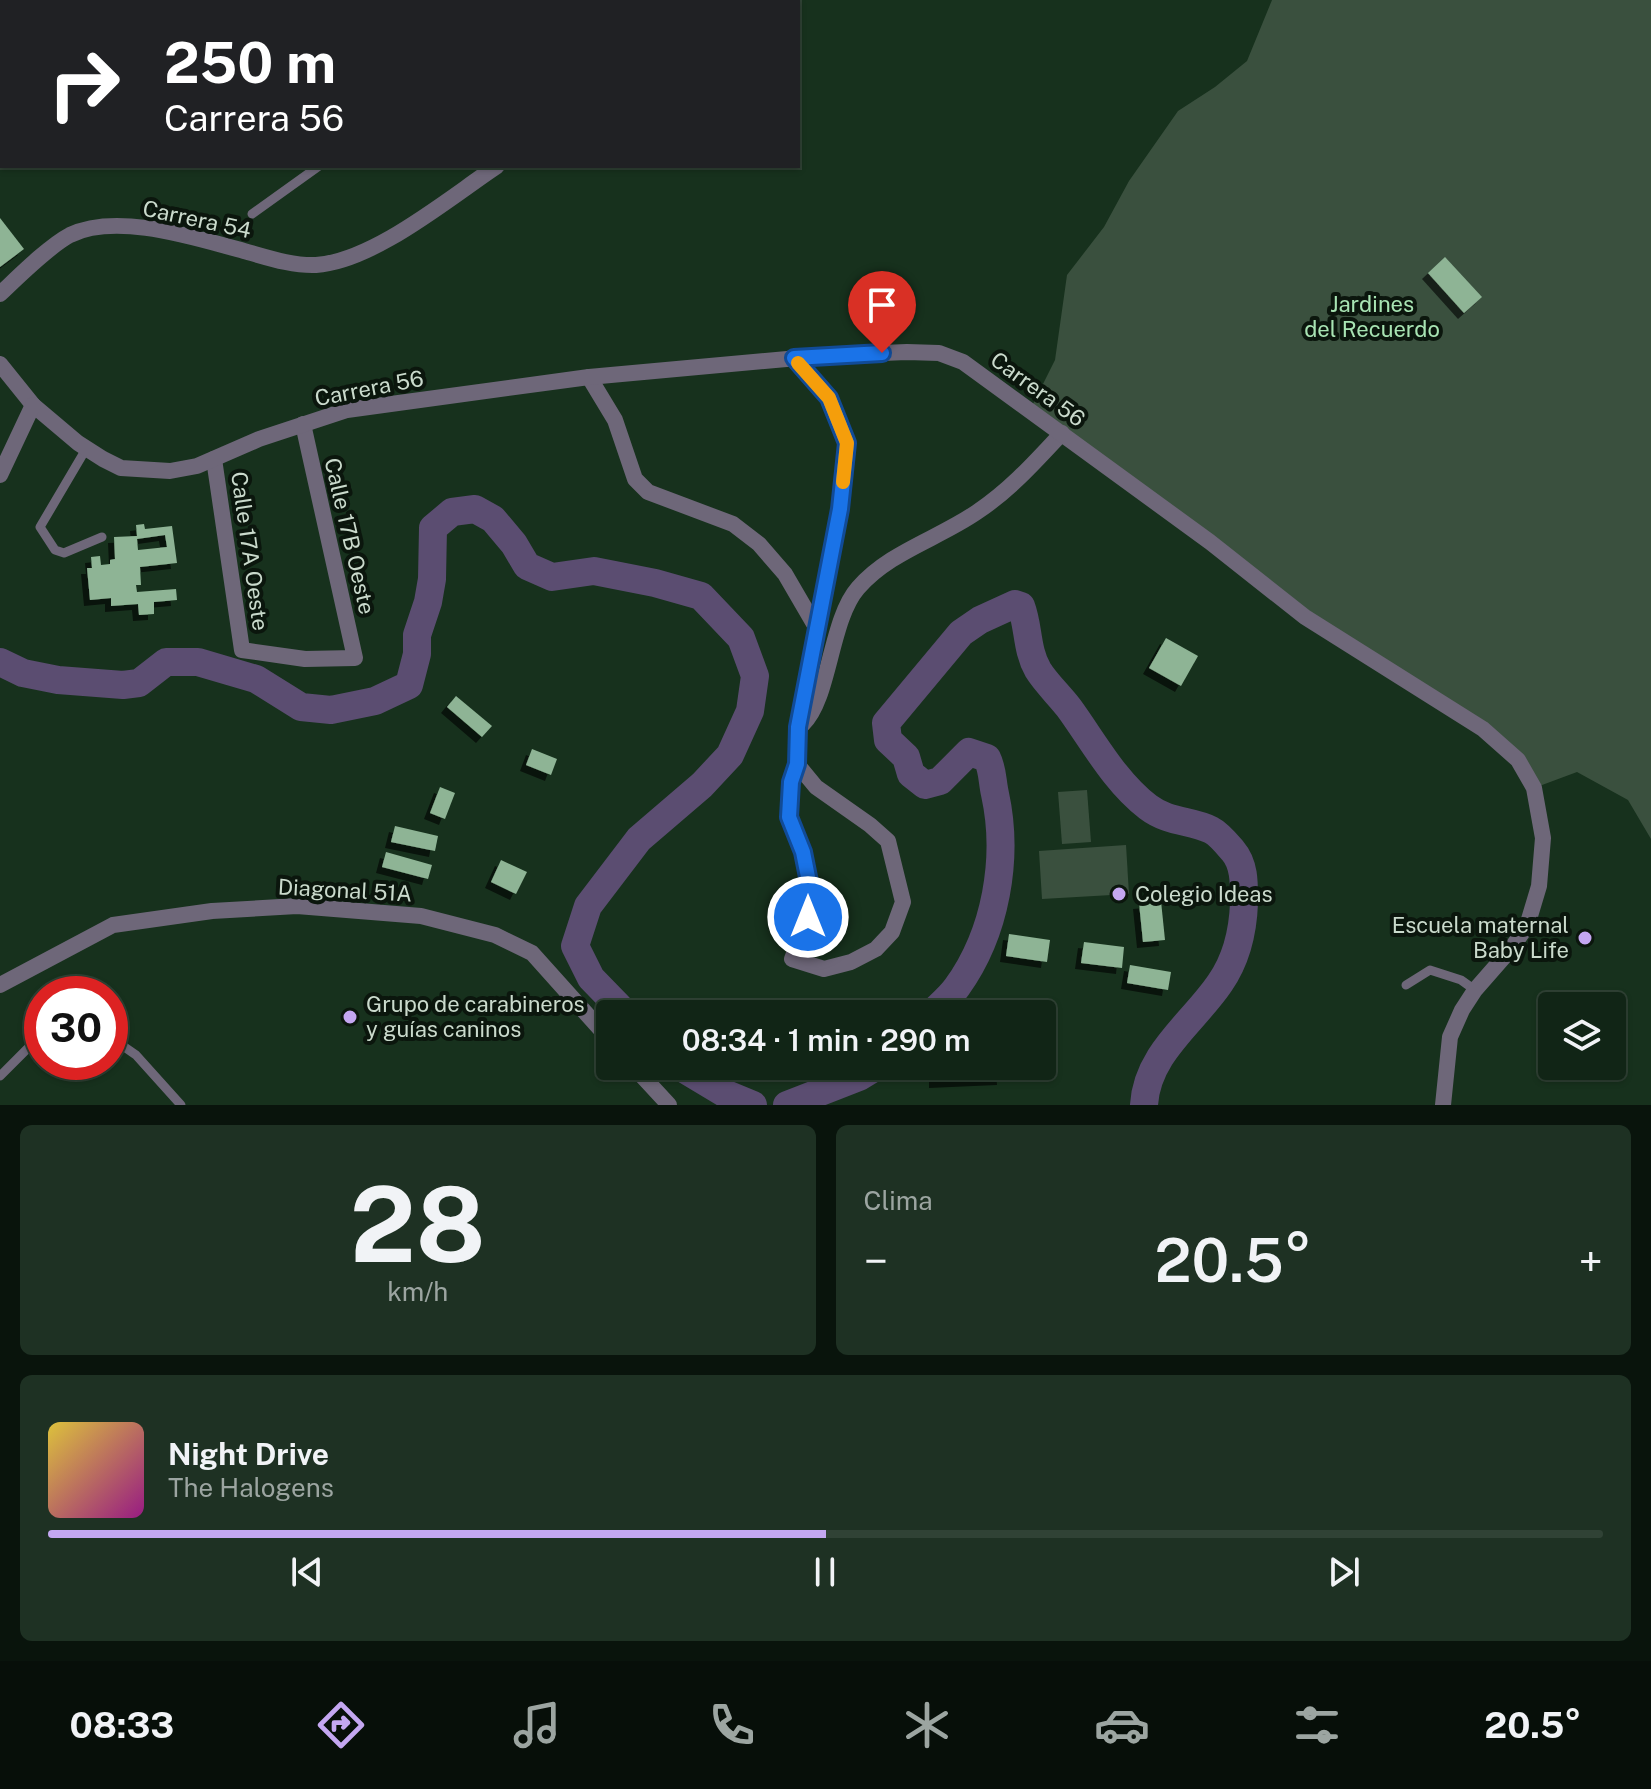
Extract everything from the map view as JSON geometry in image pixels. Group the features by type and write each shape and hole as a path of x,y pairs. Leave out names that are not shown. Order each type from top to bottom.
{"street":[{"name":"Carrera 54","path":"0,294 70,235 113,225 155,230 267,258 315,265 358,254 397,233 494,168"},
{"name":"Carrera 56","path":"0,364 33,405 82,446 121,468 170,471 197,466 347,410 589,377 794,358 907,352 939,353 963,362 1210,542 1305,617 1483,729 1518,760 1534,788 1543,838 1539,886 1527,926 1475,990 1450,1037 1443,1105"},
{"path":"794,358 829,398 847,443 840,509 798,727 797,764 791,782 789,817 803,852 813,902 792,959 824,969 851,962 876,949 892,932 903,902 888,841 816,787 797,764"},
{"path":"589,377 615,420 635,479 648,492 733,524 759,544 785,574 817,629"},
{"path":"0,475 33,405"},
{"name":"Calle 17B Oeste","path":"242,650 305,659 355,658 303,424"},
{"path":"798,727 807,721 815,703 843,616 855,591 871,574 975,514 1016,483 1062,433"},
{"name":"Calle 17A Oeste","path":"214,459 242,650"},
{"name":"Diagonal 51A","path":"0,985 113,925 212,911 297,906 421,916 495,935 532,953 596,1024"},
{"path":"646,1080 669,1105"}],"lane":[{"path":"252,214 316,168"},
{"path":"82,446 40,527 55,550 64,553 102,537"},
{"path":"1406,985 1430,970 1461,980 1475,990"},
{"path":"128,1049 181,1105"},
{"path":"0,1076 24,1052"}],"green space":[{"name":"Jardines del Recuerdo","path":"1272,0 1651,0 1651,839 1628,800 1577,772 1534,788 1518,760 1392,674 1030,410 1055,360 1067,275 1104,227 1129,181 1178,111 1247,61"},
{"path":"1087,790 1091,842 1062,844 1058,792"},
{"path":"1126,845 1129,894 1042,899 1039,851"}],"building":[{"path":"0,218 24,249 0,267"},
{"path":"1445,257 1482,297 1464,313 1428,273"},
{"path":"144,524 145,529 172,526 177,563 140,567 141,585 136,585 137,592 176,589 177,600 154,602 154,614 139,615 138,604 111,606 111,598 90,600 87,568 92,568 91,557 100,556 101,565 110,564 110,560 115,559 114,537 137,536 136,525","holes":["165,535 167,547 138,550 137,539"]},
{"path":"1166,638 1198,656 1181,686 1149,668"},
{"path":"456,696 492,726 482,737 447,707"},
{"path":"532,749 557,759 551,775 526,765"},
{"path":"440,787 455,793 445,819 430,813"},
{"path":"395,826 438,836 435,851 391,842"},
{"path":"386,852 432,865 428,879 382,867"},
{"path":"501,860 527,872 516,894 491,882"},
{"path":"1161,901 1165,940 1143,942 1139,903"},
{"path":"1009,934 1050,940 1047,962 1006,956"},
{"path":"1084,942 1124,947 1122,968 1081,963"},
{"path":"1130,965 1171,972 1168,990 1127,983"},
{"path":"935,1080 980,1080 935,1082"}],"waterway":[{"path":"0,662 23,673 58,680 123,685 139,683 166,662 198,662 256,679 301,707 331,710 375,701 409,685 417,654 417,635 432,579 433,528 452,512 475,509 493,519 527,566 552,577 594,571 701,596 741,638 755,676 750,711 730,755 702,785 639,839 588,906 575,946 591,978 612,1000"},
{"path":"945,1000 970,966 990,919 996,894 999,818 991,771 987,758 969,752 940,781 925,785 911,774 906,757 888,740 886,723 961,633 980,620 1015,604 1021,606 1031,654 1038,670 1125,786 1156,812 1214,832 1233,851 1242,869 1243,914 1238,945 1230,965 1209,998 1162,1054 1147,1086 1144,1105"},
{"path":"702,1080 753,1105"},
{"path":"787,1105 851,1080"}],"slow traffic":[{"path":"798,363 829,398 847,443 843,482"}],"place":[{"name":"Colegio Ideas","path":"1119,894"},
{"name":"Escuela maternal Baby Life","path":"1585,938"},
{"name":"Grupo de carabineros y guías caninos","path":"350,1017"}],"route":[{"path":"808,917 813,902 803,852 789,817 791,782 797,764 798,727 840,509 847,443 829,398 794,358 882,353"}]}
